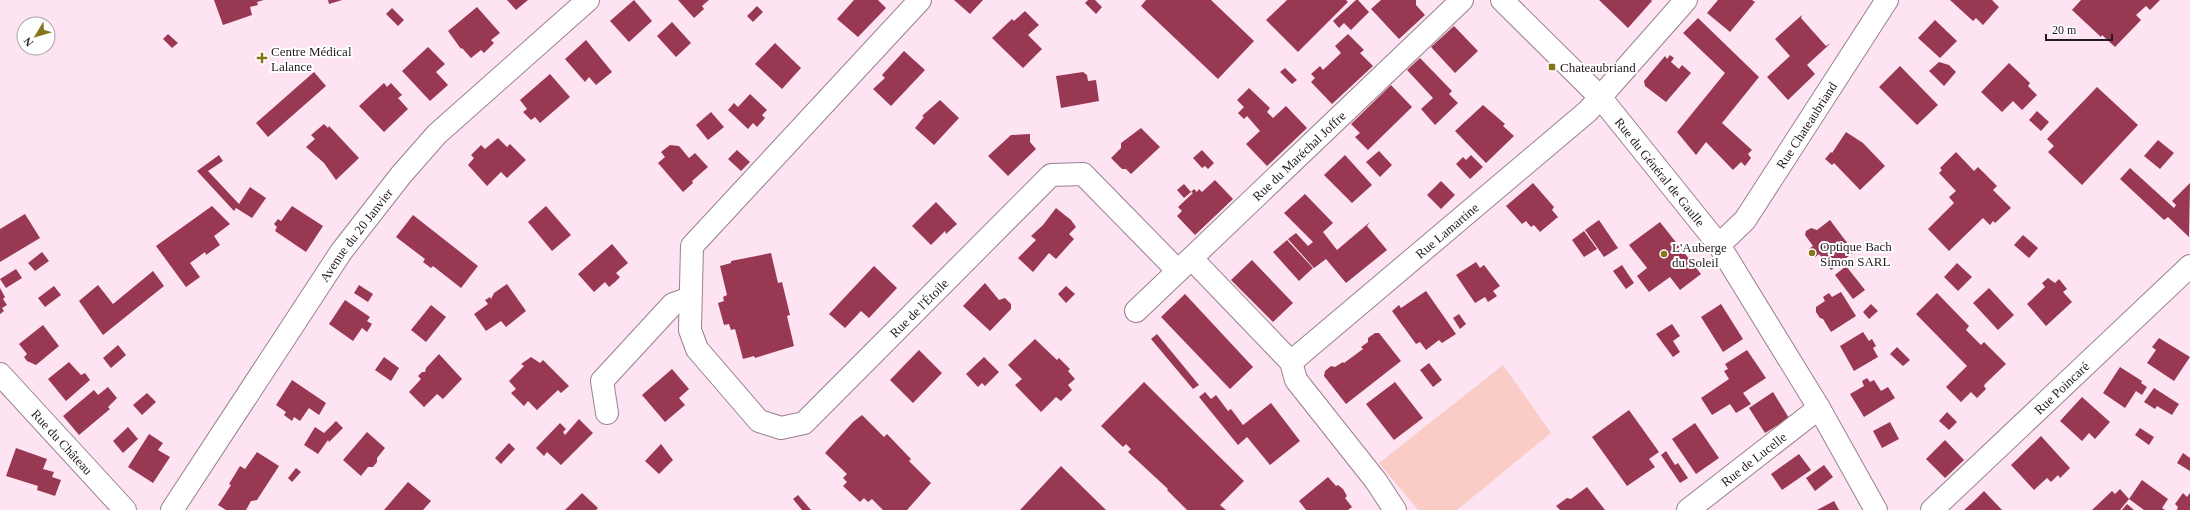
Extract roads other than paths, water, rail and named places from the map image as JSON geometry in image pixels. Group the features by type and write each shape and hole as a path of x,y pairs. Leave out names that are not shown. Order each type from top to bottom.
{"street":[{"name":"Avenue du 20 Janvier","path":"172,510 341,252 401,175 437,134 588,0"},
{"name":"Rue de l'Étoile","path":"920,0 692,246 690,330 697,349 759,421 781,428 804,423 1051,175 1083,174 1291,362"},
{"name":"Rue du Maréchal Joffre","path":"1136,311 1462,0"},
{"name":"Rue du Général de Gaulle","path":"1502,0 1600,97 1719,245 1819,408 1876,510"},
{"name":"Rue Lamartine","path":"1291,362 1583,114 1600,97 1686,0"},
{"name":"Rue Chateaubriand","path":"1719,245 1745,220 1887,0"},
{"name":"Rue Poincaré","path":"1932,510 2190,266"},
{"path":"607,413 602,381 672,304 690,298"},
{"path":"1291,362 1296,380 1376,481 1395,510"},
{"name":"Rue du Château","path":"0,374 125,510"},
{"name":"Rue de Lucelle","path":"1688,510 1819,408"}],"place":[{"name":"Centre Médical Lalance","path":"262,58"},
{"name":"Chateaubriand","path":"1552,67"},
{"name":"Optique Bach Simon SARL","path":"1812,253"},
{"name":"L'Auberge du Soleil","path":"1664,254"}]}
